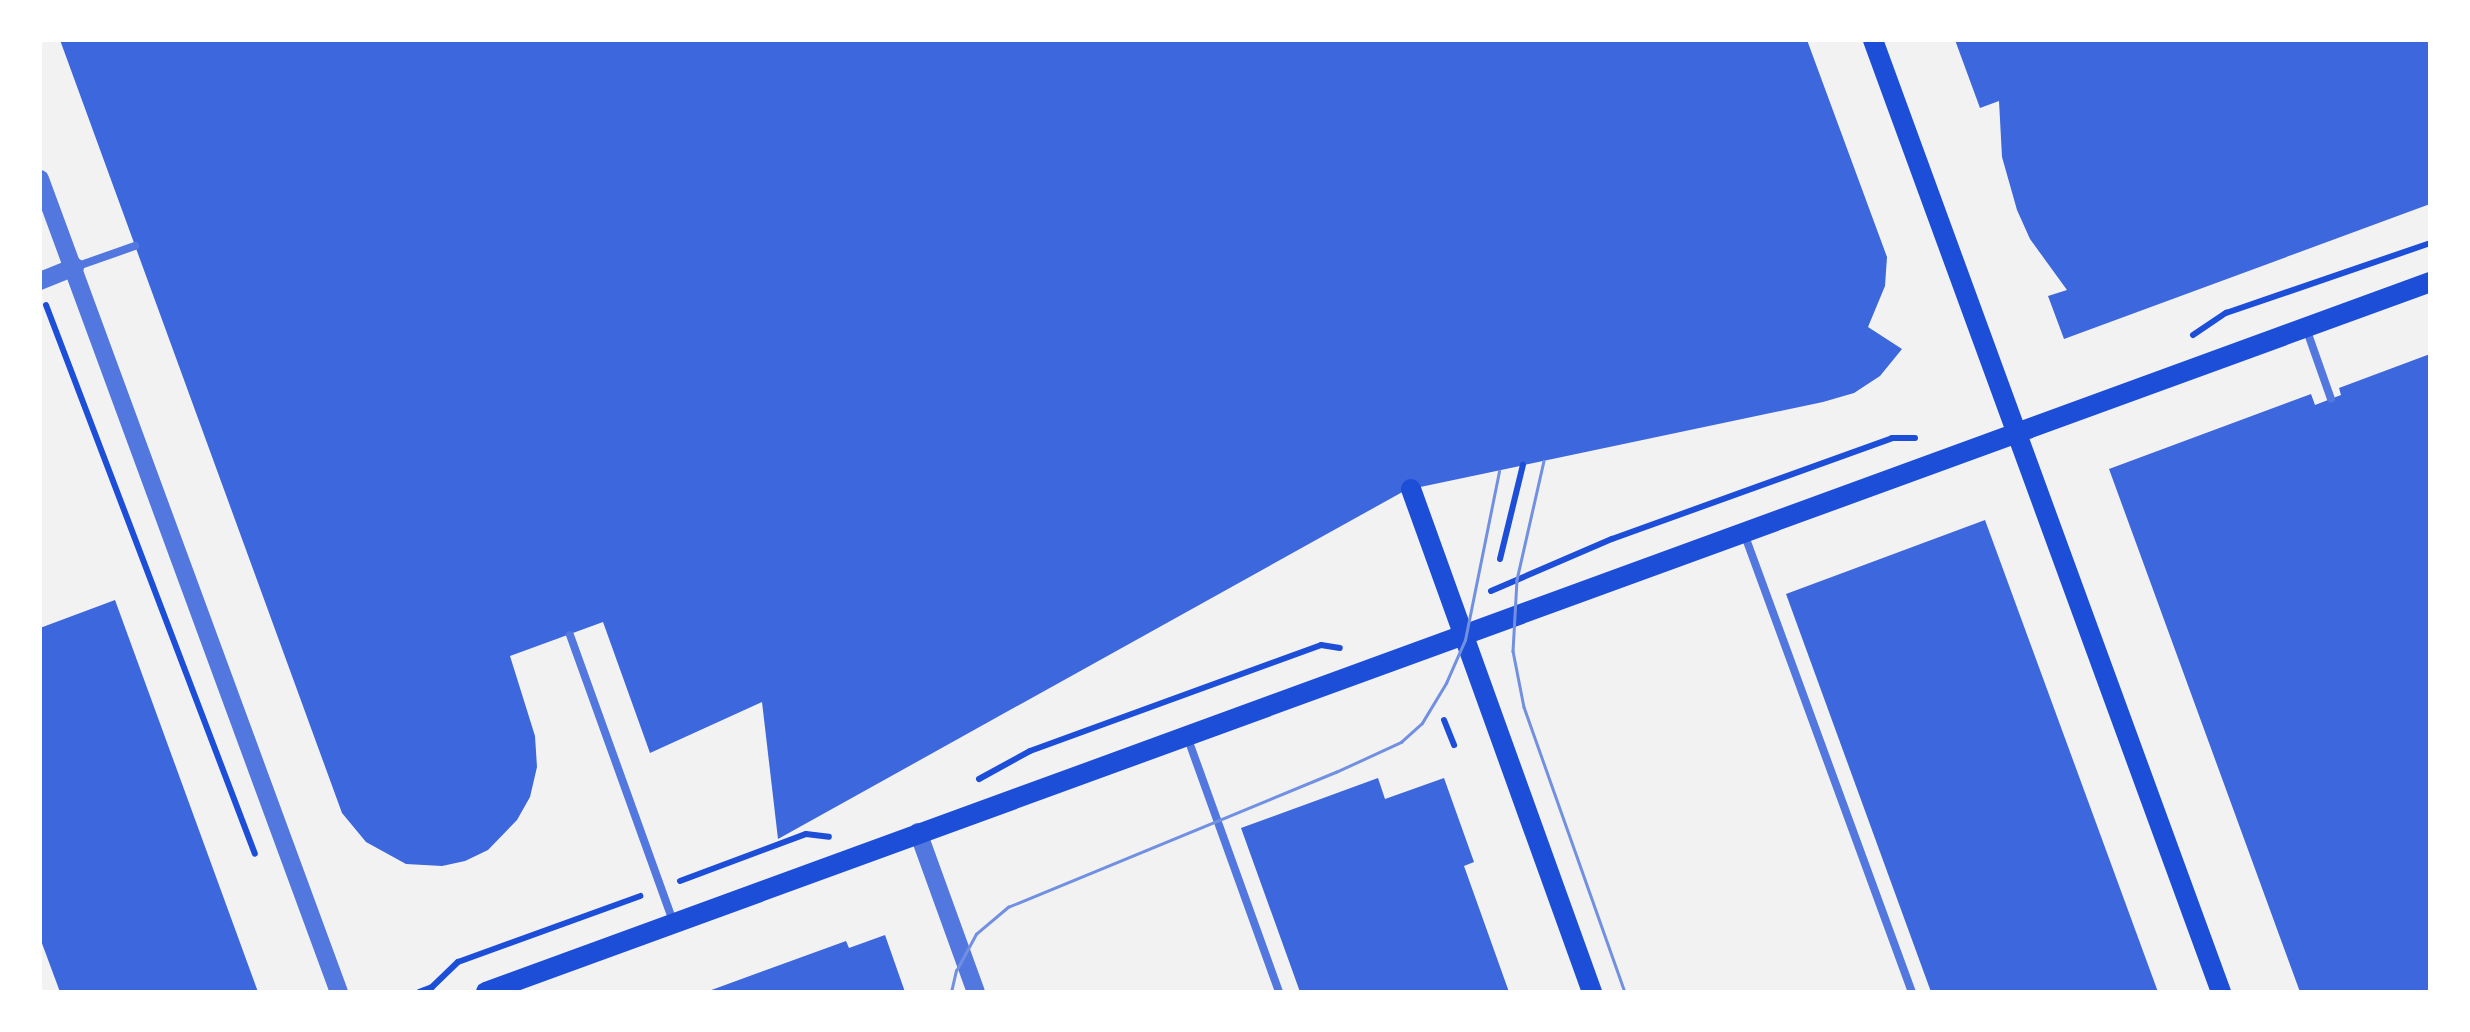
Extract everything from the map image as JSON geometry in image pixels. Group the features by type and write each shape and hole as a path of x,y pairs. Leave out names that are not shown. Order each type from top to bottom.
{"main road":[{"path":"1873,40 2222,992"},
{"path":"486,992 2430,282"},
{"path":"1411,489 1592,992"}],"street":[{"path":"40,178 339,992"},
{"path":"40,280 75,267"},
{"path":"918,832 976,992"}],"lane":[{"path":"75,267 135,246"},
{"path":"2306,328 2332,399"},
{"path":"1744,532 1912,992"},
{"path":"570,634 673,922"},
{"path":"1186,734 1279,992"}],"path":[{"path":"2182,340 2226,314 2430,243"},
{"path":"40,290 258,862"},
{"path":"1452,605 1612,539 1892,438 1926,438"},
{"path":"1500,559 1523,465"},
{"path":"971,782 1030,751 1320,645 1348,650"},
{"path":"1444,720 1454,745"},
{"path":"419,992 432,987 458,962 806,834 838,838"}],"building":[{"path":"60,40 1807,40 1887,257 1885,286 1868,327 1902,349 1880,376 1854,393 1823,402 1406,490 778,839 762,702 650,753 603,622 510,656 535,736 537,767 530,797 517,820 488,850 465,861 442,866 406,864 366,842 342,813"},
{"path":"1955,40 2430,40 2430,204 2064,339 2048,296 2067,290 2030,239 2017,210 2002,157 1999,101 1980,108"},
{"path":"2430,354 2430,992 2300,992 2109,469 2311,394 2315,405 2341,395 2339,388"},
{"path":"1985,520 2158,992 1931,992 1786,594"},
{"path":"115,600 258,992 60,992 40,938 40,628"},
{"path":"1378,778 1385,799 1444,778 1474,862 1464,866 1509,992 1300,992 1241,828"},
{"path":"885,935 905,992 706,992 846,941 849,948"}],"tram line":[{"path":"1544,461 1517,580 1513,651 1524,707 1625,992"},
{"path":"951,992 956,971 976,934 1008,907 1336,772 1401,742 1422,723 1465,640 1499,471"}]}
